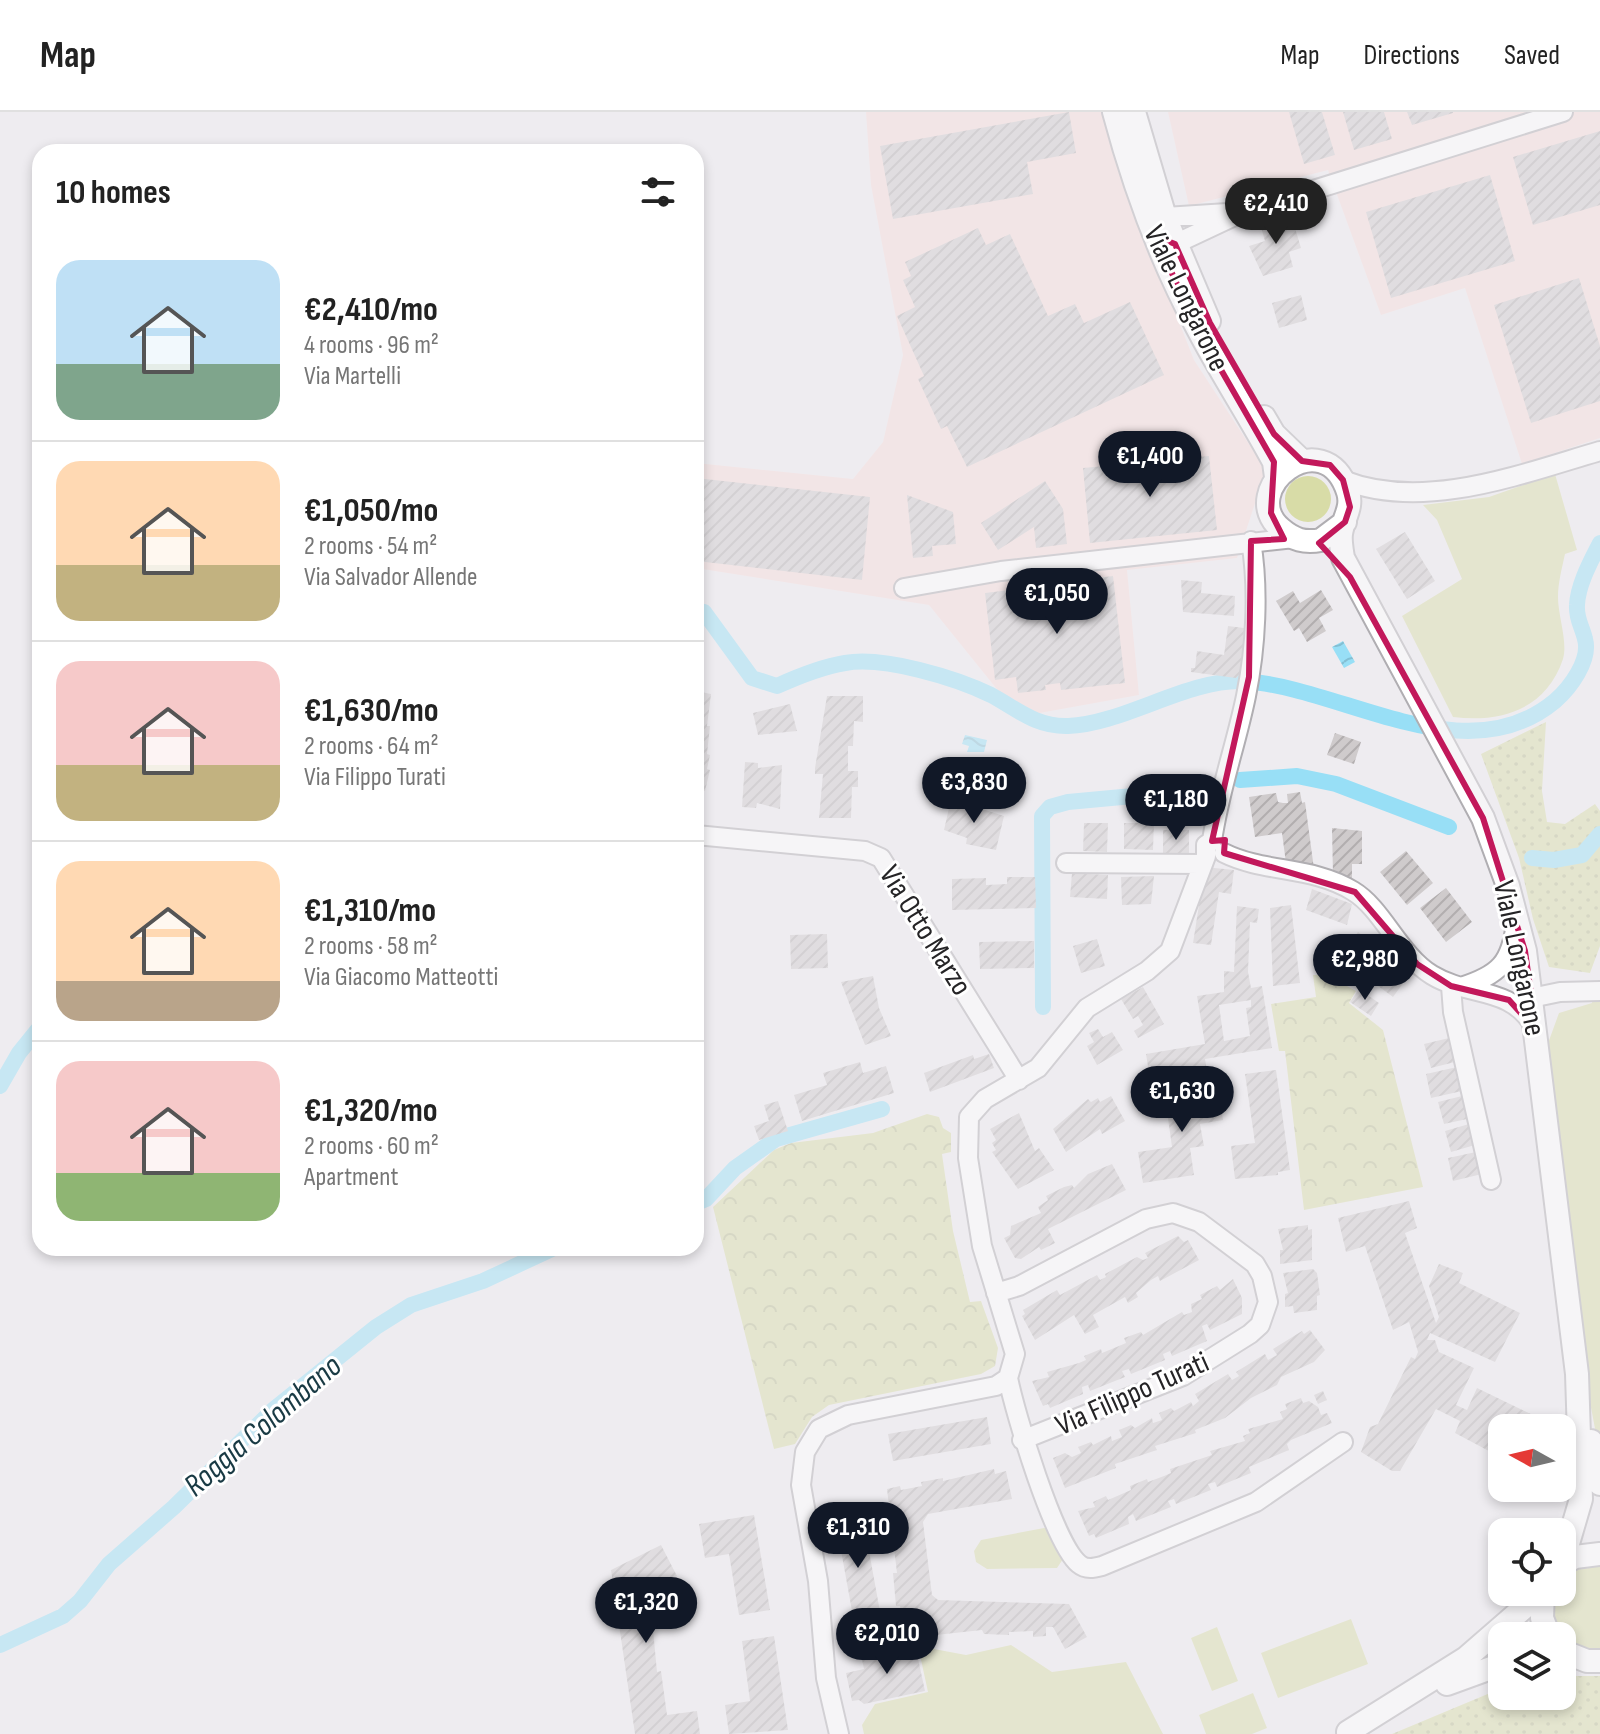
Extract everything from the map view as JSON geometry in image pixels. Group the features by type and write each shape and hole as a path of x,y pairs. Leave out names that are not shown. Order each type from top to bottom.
{"main road":[{"name":"Viale Longarone","path":"1114,112 1128,164 1210,323 1274,434 1302,461"},
{"name":"Viale Longarone","path":"1134,112 1165,232 1197,328 1274,462 1276,477"},
{"path":"1302,461 1330,465 1343,480 1348,515 1329,537 1302,540 1277,526 1271,513 1270,493 1276,477 1302,461"},
{"name":"Viale Longarone","path":"1348,515 1342,551 1350,577 1450,753 1483,818 1516,918 1536,1030 1577,1374 1581,1499 1576,1523"},
{"name":"Viale Longarone","path":"1302,540 1331,556 1350,577"},
{"name":"Viale Longarone","path":"1577,1374 1600,1484"},
{"path":"1576,1557 1600,1554"},
{"path":"1346,1733 1466,1658 1527,1606"},
{"path":"1576,1657 1600,1661"},
{"path":"1346,1733 1474,1671 1488,1668"}],"street":[{"path":"1165,232 1243,212 1563,112"},
{"path":"1165,232 1243,212"},
{"path":"1343,480 1390,491 1450,489 1502,479 1600,451"},
{"path":"1348,515 1390,491"},
{"path":"1271,513 1251,541 1253,624 1249,677 1222,782 1211,853 1170,951 1147,971 1087,1008 1048,1057 975,1109 966,1137 982,1246 1015,1354 1008,1378 1022,1440 1078,1564 1087,1568 1102,1566 1256,1502 1343,1442"},
{"path":"904,588 1001,571 1251,541 1302,540"},
{"name":"Via Otto Marzo","path":"704,836 865,851 881,858 1019,1080"},
{"path":"1066,863 1211,853 1313,874 1355,892 1417,964 1456,987 1509,1000 1522,1008 1536,1030"},
{"path":"1456,987 1487,979 1507,959 1513,948 1516,918"},
{"path":"1531,998 1598,986"},
{"path":"1456,987 1453,1012 1491,1180"},
{"name":"Via Filippo Turati","path":"996,1293 1019,1286 1146,1219 1173,1213 1199,1222 1255,1264 1267,1290 1266,1314 1260,1325 1209,1361 1159,1387 1022,1440"},
{"path":"839,1734 825,1669 818,1581 801,1485 805,1452 819,1429 848,1415 996,1386 1008,1378"}],"highlighted area":[{"path":"1155,236 1175,244 1210,323 1274,434 1302,461 1330,465 1343,480 1350,507 1345,522 1319,543 1350,577 1483,818 1525,951 1536,1030 1509,1000 1451,986 1417,964 1355,892 1224,853 1225,840 1212,841 1249,677 1251,541 1284,539 1271,513 1274,462 1197,328"}],"shaded area":[{"path":"866,112 1110,112 1153,256 1194,360 1266,470 1237,558 1127,570 1139,695 1034,714 1000,693 929,605 704,569 704,464 853,479 883,442 903,355 871,185"},
{"path":"1168,112 1600,112 1600,438 1522,464 1465,288 1381,315 1328,170 1189,206"}],"green space":[{"path":"1555,474 1577,550 1565,554 1559,586 1563,659 1545,690 1519,709 1488,718 1453,717 1402,616 1462,579 1437,520 1423,505 1489,497"},
{"path":"1308,476 1324,483 1331,499 1324,515 1308,522 1292,515 1285,499 1292,483"},
{"path":"1546,722 1542,791 1547,822 1565,824 1595,804 1600,811 1600,946 1590,973 1549,967 1533,919 1519,858 1481,754"},
{"path":"1313,975 1327,975 1356,991 1349,1003 1383,1030 1423,1187 1304,1210 1285,1051 1279,1051 1271,1004 1316,997"},
{"path":"1593,997 1600,999 1600,1455 1589,1397 1547,1046 1559,1013 1592,1003"},
{"path":"927,1114 939,1117 943,1128 951,1133 951,1152 942,1154 953,1231 970,1302 981,1301 998,1348 995,1366 981,1374 829,1405 812,1417 795,1444 774,1449 713,1207 774,1150 791,1143 873,1133"},
{"path":"1051,1529 1063,1559 1057,1568 987,1569 976,1562 974,1551 981,1540"},
{"path":"1600,1562 1600,1648 1576,1645 1576,1622 1556,1622 1554,1615 1553,1606 1576,1606 1576,1567"},
{"path":"1351,1619 1368,1664 1278,1698 1261,1653"},
{"path":"1217,1627 1238,1681 1212,1691 1191,1638"},
{"path":"1011,1645 1052,1672 1126,1662 1163,1734 864,1734 862,1725 875,1704 928,1692 918,1646 966,1655"},
{"path":"1576,1676 1600,1676 1600,1734 1392,1734 1488,1694 1488,1710 1576,1710"},
{"path":"1253,1693 1267,1728 1252,1734 1206,1734 1199,1715"}],"water":[{"path":"1343,641 1355,662 1344,668 1332,647"},
{"path":"965,735 987,740 984,752 967,752 969,746 962,744"}],"building":[{"path":"1069,112 1076,153 1027,162 1033,194 893,219 880,146"},
{"path":"1289,112 1322,112 1335,155 1304,164"},
{"path":"1343,112 1384,112 1392,139 1354,150"},
{"path":"1407,112 1453,112 1453,113 1412,125"},
{"path":"1600,131 1600,205 1533,225 1513,157"},
{"path":"1490,175 1515,261 1391,298 1366,212"},
{"path":"1279,218 1281,221 1292,218 1301,248 1289,252 1293,267 1263,276 1249,246 1265,241 1260,224"},
{"path":"978,228 986,245 1010,234 1048,316 1075,304 1084,323 1130,302 1164,375 967,467 947,426 941,429 918,379 924,376 897,316 915,307 903,280 911,276 905,262"},
{"path":"1579,278 1600,346 1600,401 1531,423 1494,305"},
{"path":"1301,295 1307,320 1279,328 1272,303"},
{"path":"1209,456 1217,530 1090,543 1083,468"},
{"path":"704,479 870,497 862,580 704,562"},
{"path":"1045,481 1063,509 1067,544 1036,548 1034,527 998,550 981,523"},
{"path":"907,495 953,512 956,544 932,546 933,556 913,558"},
{"path":"1405,532 1435,581 1407,599 1376,549"},
{"path":"1113,576 1125,683 1061,690 1060,683 1045,685 1046,690 1018,693 1016,677 995,680 985,593 1035,587 1036,602 1050,600 1049,583"},
{"path":"1181,580 1202,582 1201,593 1235,596 1234,616 1183,612"},
{"path":"1321,590 1333,610 1319,618 1326,631 1307,642 1299,628 1294,631 1276,601 1293,591 1300,603"},
{"path":"1228,626 1244,628 1242,672 1236,678 1191,672 1191,668 1195,668 1197,651 1224,655"},
{"path":"704,693 711,694 707,726 710,726 707,769 710,770 705,791"},
{"path":"827,696 863,696 863,722 854,721 853,746 848,746 848,771 858,771 858,787 852,787 851,818 819,818 823,774 815,774 815,768"},
{"path":"790,704 797,731 758,735 753,713"},
{"path":"1335,733 1361,742 1354,764 1327,755"},
{"path":"745,762 758,763 758,768 782,765 780,809 757,803 756,808 742,807"},
{"path":"1300,792 1302,803 1305,802 1314,869 1286,863 1282,833 1255,837 1249,797 1276,793 1278,802 1288,803 1287,794"},
{"path":"951,799 1004,816 996,850 966,844 967,838 944,830"},
{"path":"1084,823 1108,823 1107,852 1083,851"},
{"path":"1124,823 1154,823 1153,850 1124,849"},
{"path":"1332,828 1362,831 1362,864 1352,864 1352,879 1333,875"},
{"path":"1163,830 1189,830 1189,854 1163,853"},
{"path":"1406,851 1433,883 1407,905 1380,872"},
{"path":"1205,867 1234,870 1231,894 1219,892 1211,945 1193,943"},
{"path":"1072,873 1108,875 1107,899 1070,897"},
{"path":"1154,876 1151,904 1122,905 1121,877"},
{"path":"1007,877 1035,877 1036,908 952,910 952,879 986,878 986,885 1007,884"},
{"path":"1446,888 1472,922 1446,942 1420,908"},
{"path":"1312,889 1352,904 1347,925 1306,910"},
{"path":"1291,905 1300,983 1273,986 1270,908"},
{"path":"1237,906 1259,909 1257,923 1250,922 1248,972 1251,988 1262,986 1272,1048 1205,1059 1207,1070 1150,1079 1146,1054 1205,1044 1197,996 1224,992 1224,971 1234,972","holes":["1251,1000 1251,1007 1246,1008 1250,1036 1224,1041 1219,1005"]},
{"path":"1358,932 1376,945 1348,984 1329,971"},
{"path":"827,934 828,968 791,969 790,935"},
{"path":"1097,939 1105,966 1081,973 1073,946"},
{"path":"1034,941 1034,968 980,969 979,942"},
{"path":"1385,968 1404,982 1393,997 1374,983"},
{"path":"873,976 879,1008 891,1036 865,1045 841,982"},
{"path":"1143,987 1164,1024 1138,1038 1134,1031 1143,1025 1138,1016 1133,1019 1121,999"},
{"path":"1359,989 1379,1003 1371,1016 1350,1002"},
{"path":"1098,1029 1103,1037 1112,1032 1123,1050 1097,1065 1087,1046 1094,1042 1089,1033"},
{"path":"1449,1038 1455,1062 1431,1068 1424,1044"},
{"path":"989,1054 994,1068 930,1092 924,1073 973,1055 974,1059"},
{"path":"860,1062 863,1073 886,1066 894,1093 802,1121 794,1095 827,1085 823,1073"},
{"path":"1457,1067 1462,1091 1431,1098 1426,1074"},
{"path":"1276,1070 1290,1170 1278,1172 1278,1175 1235,1179 1231,1146 1255,1143 1245,1074"},
{"path":"1208,1086 1209,1089 1218,1087 1223,1120 1200,1124 1204,1146 1190,1148 1194,1175 1143,1183 1138,1152 1172,1147 1165,1097 1175,1095 1174,1091"},
{"path":"1111,1096 1125,1121 1102,1134 1100,1129 1066,1152 1053,1129 1088,1099 1091,1102 1098,1098 1100,1102"},
{"path":"1462,1096 1467,1119 1444,1124 1438,1102"},
{"path":"778,1101 788,1131 759,1140 754,1126 769,1121 764,1105"},
{"path":"1019,1113 1035,1151 1039,1148 1054,1170 1018,1189 992,1152 996,1150 992,1143 996,1140 990,1129"},
{"path":"1469,1124 1475,1145 1451,1152 1445,1131"},
{"path":"1476,1152 1482,1174 1453,1181 1448,1158"},
{"path":"1112,1164 1126,1190 1048,1229 1055,1243 1041,1250 1039,1247 1021,1259 1015,1258 1004,1238 1010,1235 1011,1226 1041,1213 1038,1207 1048,1200 1046,1196 1064,1187 1072,1185 1074,1188 1088,1174"},
{"path":"1409,1201 1417,1228 1405,1233 1436,1323 1439,1317 1429,1286 1439,1264 1463,1273 1459,1283 1520,1313 1495,1362 1430,1333 1427,1340 1435,1340 1439,1352 1474,1368 1456,1405 1467,1410 1477,1388 1531,1414 1488,1414 1488,1451 1455,1433 1460,1421 1436,1409 1400,1471 1392,1471 1361,1452 1370,1427 1378,1424 1411,1357 1415,1359 1418,1352 1409,1322 1393,1330 1365,1246 1346,1252 1338,1218"},
{"path":"1308,1225 1308,1230 1312,1229 1312,1260 1280,1264 1280,1250 1283,1250 1278,1229"},
{"path":"1178,1236 1184,1242 1188,1240 1199,1260 1160,1281 1158,1276 1151,1280 1136,1293 1138,1297 1128,1303 1125,1297 1093,1315 1099,1327 1085,1334 1074,1315 1035,1340 1022,1316 1025,1314 1023,1310 1057,1290 1060,1295 1097,1275 1100,1280 1106,1277 1105,1274 1137,1257 1143,1260 1148,1258 1145,1253"},
{"path":"1313,1269 1317,1273 1320,1295 1317,1296 1317,1310 1294,1313 1293,1306 1285,1307 1285,1294 1288,1293 1283,1273"},
{"path":"1233,1279 1242,1298 1242,1314 1210,1330 1207,1324 1202,1326 1207,1341 1172,1356 1170,1351 1163,1354 1165,1360 1131,1374 1129,1369 1122,1371 1125,1377 1090,1391 1088,1385 1082,1387 1083,1394 1050,1408 1048,1404 1043,1406 1032,1381 1049,1377 1047,1372 1086,1360 1084,1356 1101,1349 1102,1353 1126,1343 1124,1338 1141,1332 1143,1335 1182,1312 1184,1315 1192,1312 1191,1304 1202,1299 1200,1295 1217,1286 1220,1290"},
{"path":"1310,1330 1325,1350 1314,1362 1281,1377 1277,1385 1251,1398 1225,1418 1195,1430 1196,1433 1155,1446 1157,1450 1115,1464 1116,1468 1065,1488 1053,1458 1065,1453 1072,1457 1081,1453 1078,1447 1091,1442 1093,1445 1111,1436 1112,1441 1122,1437 1119,1430 1131,1425 1135,1428 1152,1418 1153,1423 1162,1420 1159,1413 1171,1408 1174,1411 1191,1402 1193,1406 1199,1401 1195,1394 1228,1374 1232,1380 1239,1376 1236,1372 1265,1354 1268,1360 1277,1355 1273,1349 1302,1331 1304,1334"},
{"path":"1323,1391 1327,1400 1318,1404 1314,1395"},
{"path":"1301,1398 1303,1403 1309,1401 1318,1407 1321,1415 1327,1413 1332,1423 1291,1440 1287,1444 1289,1450 1249,1467 1251,1473 1217,1487 1215,1482 1208,1484 1211,1490 1176,1504 1174,1499 1168,1501 1171,1507 1136,1521 1133,1514 1128,1517 1129,1524 1096,1538 1094,1534 1089,1536 1078,1511 1095,1507 1093,1502 1106,1496 1108,1500 1147,1479 1148,1482 1171,1473 1170,1469 1212,1455 1210,1451 1245,1441 1243,1436 1250,1433 1248,1429 1283,1419 1280,1412 1287,1409 1285,1404"},
{"path":"987,1417 991,1444 893,1461 888,1434"},
{"path":"994,1469 995,1474 1006,1471 1012,1499 928,1514 923,1522 932,1595 938,1600 1069,1604 1087,1637 1065,1649 1053,1627 1046,1627 1046,1636 1033,1637 1033,1631 1009,1632 1009,1635 984,1634 982,1630 936,1635 935,1631 904,1631 900,1606 896,1606 893,1573 897,1573 887,1489 900,1486 901,1490 922,1486 921,1482 943,1478 943,1481"},
{"path":"754,1515 770,1610 739,1615 729,1554 705,1558 699,1524"},
{"path":"863,1518 881,1617 854,1622 836,1523"},
{"path":"661,1545 677,1576 649,1586 657,1672 661,1671 667,1715 697,1711 700,1734 635,1734 611,1570"},
{"path":"774,1636 788,1730 729,1734 725,1705 750,1701 742,1641"},
{"path":"897,1647 916,1649 925,1691 864,1704 859,1700 852,1701 846,1673 864,1669 861,1655"}],"waterway":[{"path":"704,612 752,678 777,686 836,665 879,663 920,670 959,682 991,695 1036,720 1068,726 1111,718 1200,687 1243,681 1281,687 1403,721 1443,729 1482,730 1520,722 1555,701 1578,673 1586,647 1577,614 1578,597 1600,543"},
{"name":"Roggia Colombano","path":"1240,780 1297,776 1336,784 1449,827"},
{"name":"Roggia Colombano","path":"1043,1007 1042,816 1050,807 1068,802 1187,791"},
{"name":"Roggia Colombano","path":"1532,858 1554,860 1582,855 1600,834"},
{"path":"0,1086 32,1037"},
{"name":"Roggia Colombano","path":"704,1200 735,1168 776,1139 882,1109"},
{"name":"Roggia Colombano","path":"0,1645 63,1616 80,1601 109,1564 174,1507 273,1410 376,1327 411,1305 483,1281 537,1256"}]}
